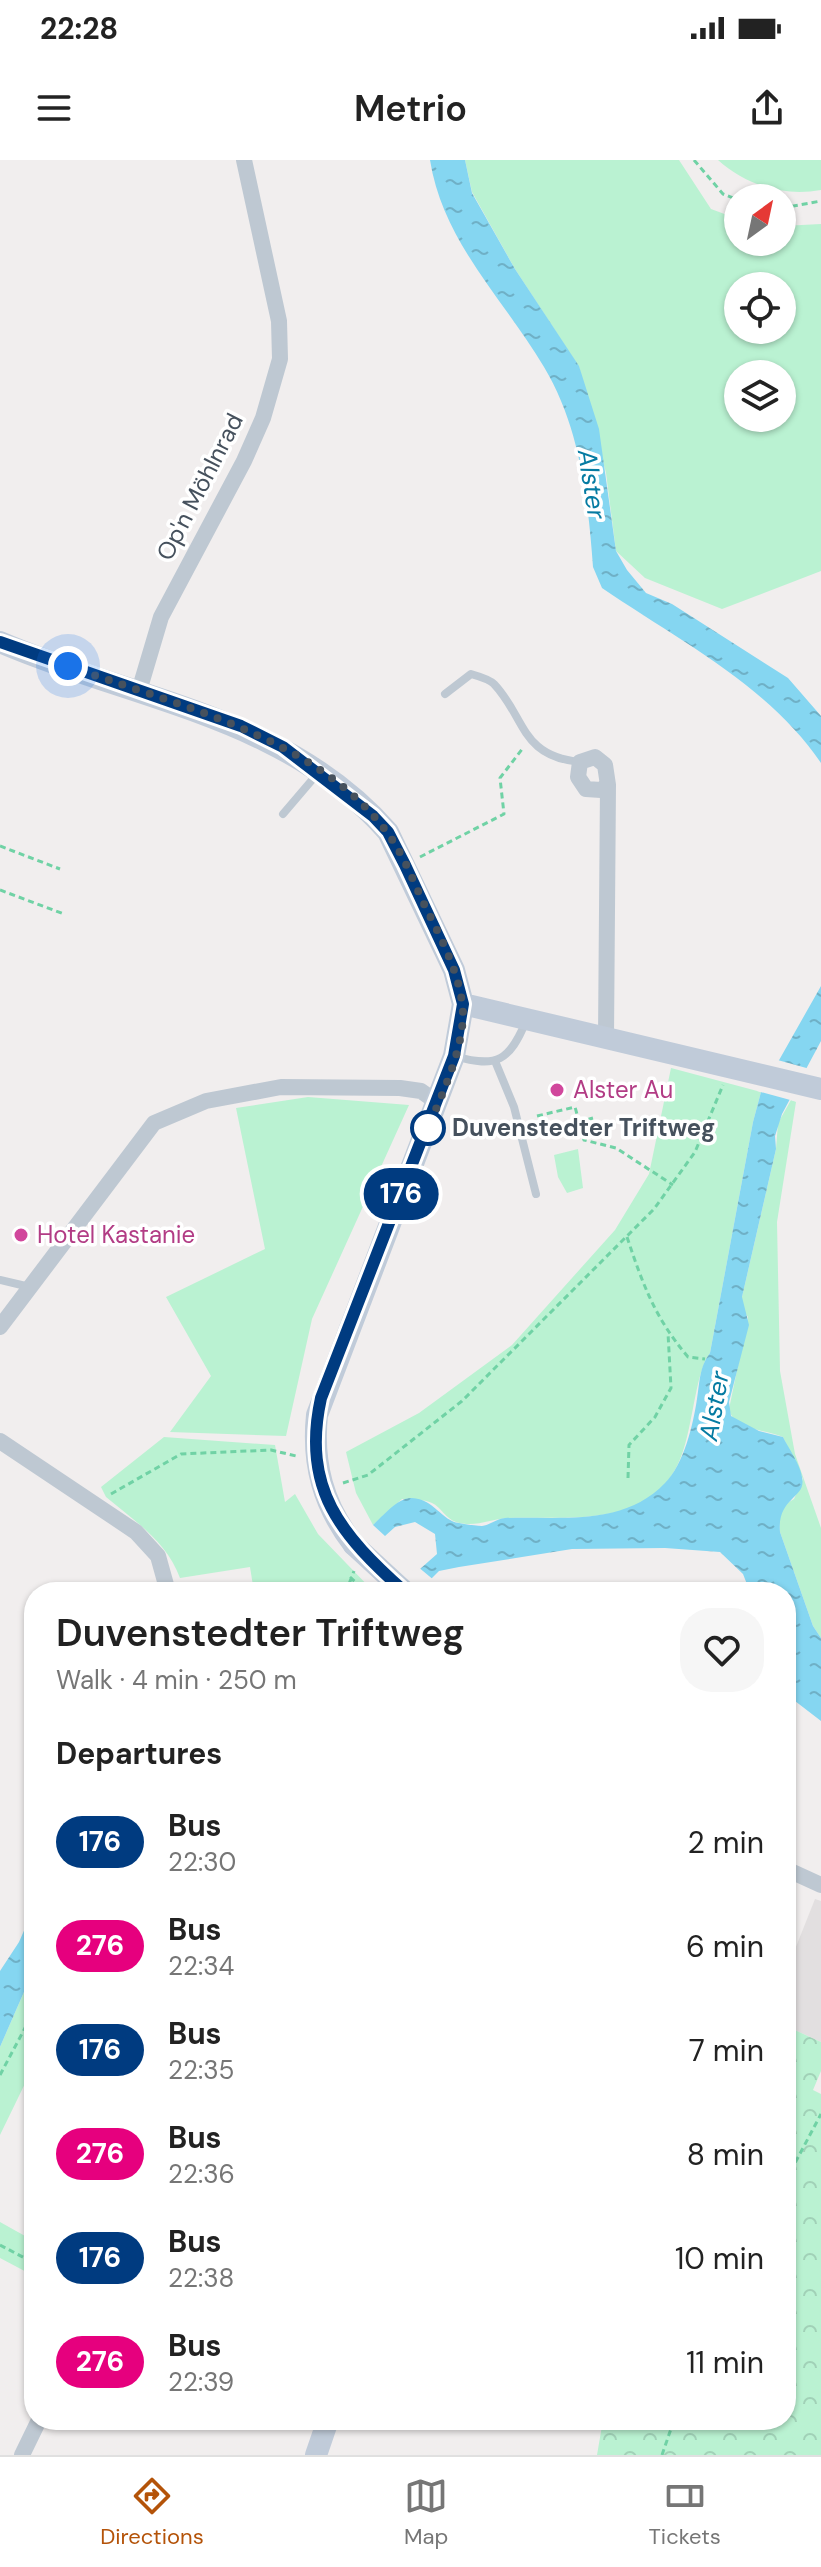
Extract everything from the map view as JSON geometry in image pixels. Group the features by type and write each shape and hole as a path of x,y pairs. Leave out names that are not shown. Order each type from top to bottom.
{"street":[{"name":"Op'n Möhlnrad","path":"139,691 161,617 244,461 263,418 280,359 279,321 244,160"},
{"path":"0,642 241,726 283,747 319,772 388,832 449,958 463,1004 454,1056 321,1398 315,1460 322,1490 354,1545 394,1582"},
{"path":"580,762 595,757 605,765 608,785 606,1037"},
{"path":"463,1004 821,1089"},
{"path":"0,1327 154,1123 192,1106 244,1091 281,1087 400,1088 421,1091 438,1103"},
{"path":"0,1441 149,1544 163,1568 166,1582"},
{"path":"796,1874 821,1885"},
{"path":"22,2455 34,2430"},
{"path":"316,2455 325,2430"}],"lane":[{"path":"445,694 471,674 493,682 539,749 565,760 580,762"},
{"path":"283,814 319,772"},
{"path":"454,1056 474,1062 495,1061 517,1045 527,1018"},
{"path":"495,1061 514,1107 536,1194"},
{"path":"0,1280 31,1287"}],"path":[{"path":"694,160 724,194"},
{"path":"796,205 821,201"},
{"path":"405,865 504,814 500,778 531,739"},
{"path":"0,846 60,869"},
{"path":"0,890 64,914"},
{"path":"322,1490 368,1475 462,1401 581,1278 627,1237 673,1185 707,1127 732,1067"},
{"path":"537,1116 575,1107 584,1140 616,1148 673,1185"},
{"path":"579,1122 593,1118"},
{"path":"627,1237 651,1307 688,1357 705,1359"},
{"path":"628,1478 629,1445 655,1417 671,1388 668,1333"},
{"path":"96,1506 181,1454 271,1450 315,1460"},
{"path":"0,2075 24,2030"},
{"path":"796,2162 821,2114"},
{"path":"0,2245 24,2258"},
{"path":"662,2455 671,2430"}],"shaded area":[{"path":"815,1899 821,1901 821,2042 796,2031 796,1947"}],"green space":[{"path":"465,160 679,160 711,209 724,214 724,256 796,256 796,225 821,224 821,571 722,609 645,578 616,551 606,473 579,367 515,269 472,192"},
{"path":"718,160 821,160 821,190 796,192 796,184 758,184"},
{"path":"671,1068 761,1092 710,1353 700,1375 678,1464 664,1485 647,1500 604,1515 508,1518 463,1524 446,1516 432,1503 402,1499 373,1525 356,1493 346,1452 419,1413 512,1345 615,1230 649,1174"},
{"path":"308,1097 409,1105 312,1319 286,1436 170,1432 211,1376 166,1297 265,1249 236,1108"},
{"path":"791,1100 796,1102 777,1222 780,1371 795,1454 821,1528 821,1638 813,1626 780,1532 779,1517 784,1505 794,1499 803,1479 783,1437 737,1422 729,1409 748,1317 742,1309 742,1297 776,1149 778,1123"},
{"path":"578,1149 583,1188 567,1193 558,1177 554,1155"},
{"path":"164,1437 275,1445 285,1502 295,1494 318,1534 364,1582 252,1582 250,1567 180,1578 159,1543 106,1497 101,1487"},
{"path":"24,1992 24,2086 0,2135 0,2047"},
{"path":"796,2031 821,2042 821,2071 813,2090 821,2094 821,2455 597,2455 601,2430 796,2430"},
{"path":"0,2222 24,2235 24,2271 0,2258"}],"water":[{"name":"Alster","path":"430,160 465,160 472,193 515,269 579,366 599,429 616,551 627,570 646,593 672,604 788,678 821,716 821,763 775,710 748,687 602,588 593,567 585,490 566,414 544,367 461,243 437,190"},
{"name":"Alster","path":"821,986 821,1041 782,1114 775,1136 776,1149 742,1297 749,1325 729,1402 731,1416 759,1431 783,1437 801,1472 800,1490 783,1511 780,1532 813,1626 821,1638 821,1721 796,1702 796,1582 746,1582 743,1574 720,1552 665,1548 572,1549 439,1571 428,1582 419,1582 420,1569 437,1554 435,1534 415,1522 395,1527 385,1536 373,1525 396,1504 412,1498 426,1502 453,1521 480,1526 505,1518 590,1516 630,1507 665,1483 687,1444 702,1369 710,1353 761,1092"},
{"path":"24,1931 24,1992 0,2047 0,1971"}],"pier":[{"path":"774,1059 810,1069 794,1101 757,1091"},
{"path":"417,1566 435,1581 434,1582 400,1582"}],"bus line":[{"name":"176","path":"0,642 241,726 283,747 314,768 345,791 388,832 444,945 463,1004 454,1056 321,1398 315,1435 315,1460 320,1484 336,1518 354,1545 393,1582"}],"place":[{"name":"Alster Au","path":"557,1090"},
{"name":"Duvenstedter Triftweg","path":"428,1128"},
{"name":"Hotel Kastanie","path":"21,1235"}],"route":[{"path":"68,666 241,726 283,747 345,791 388,832 444,945 463,1004 454,1056 428,1128"}]}
